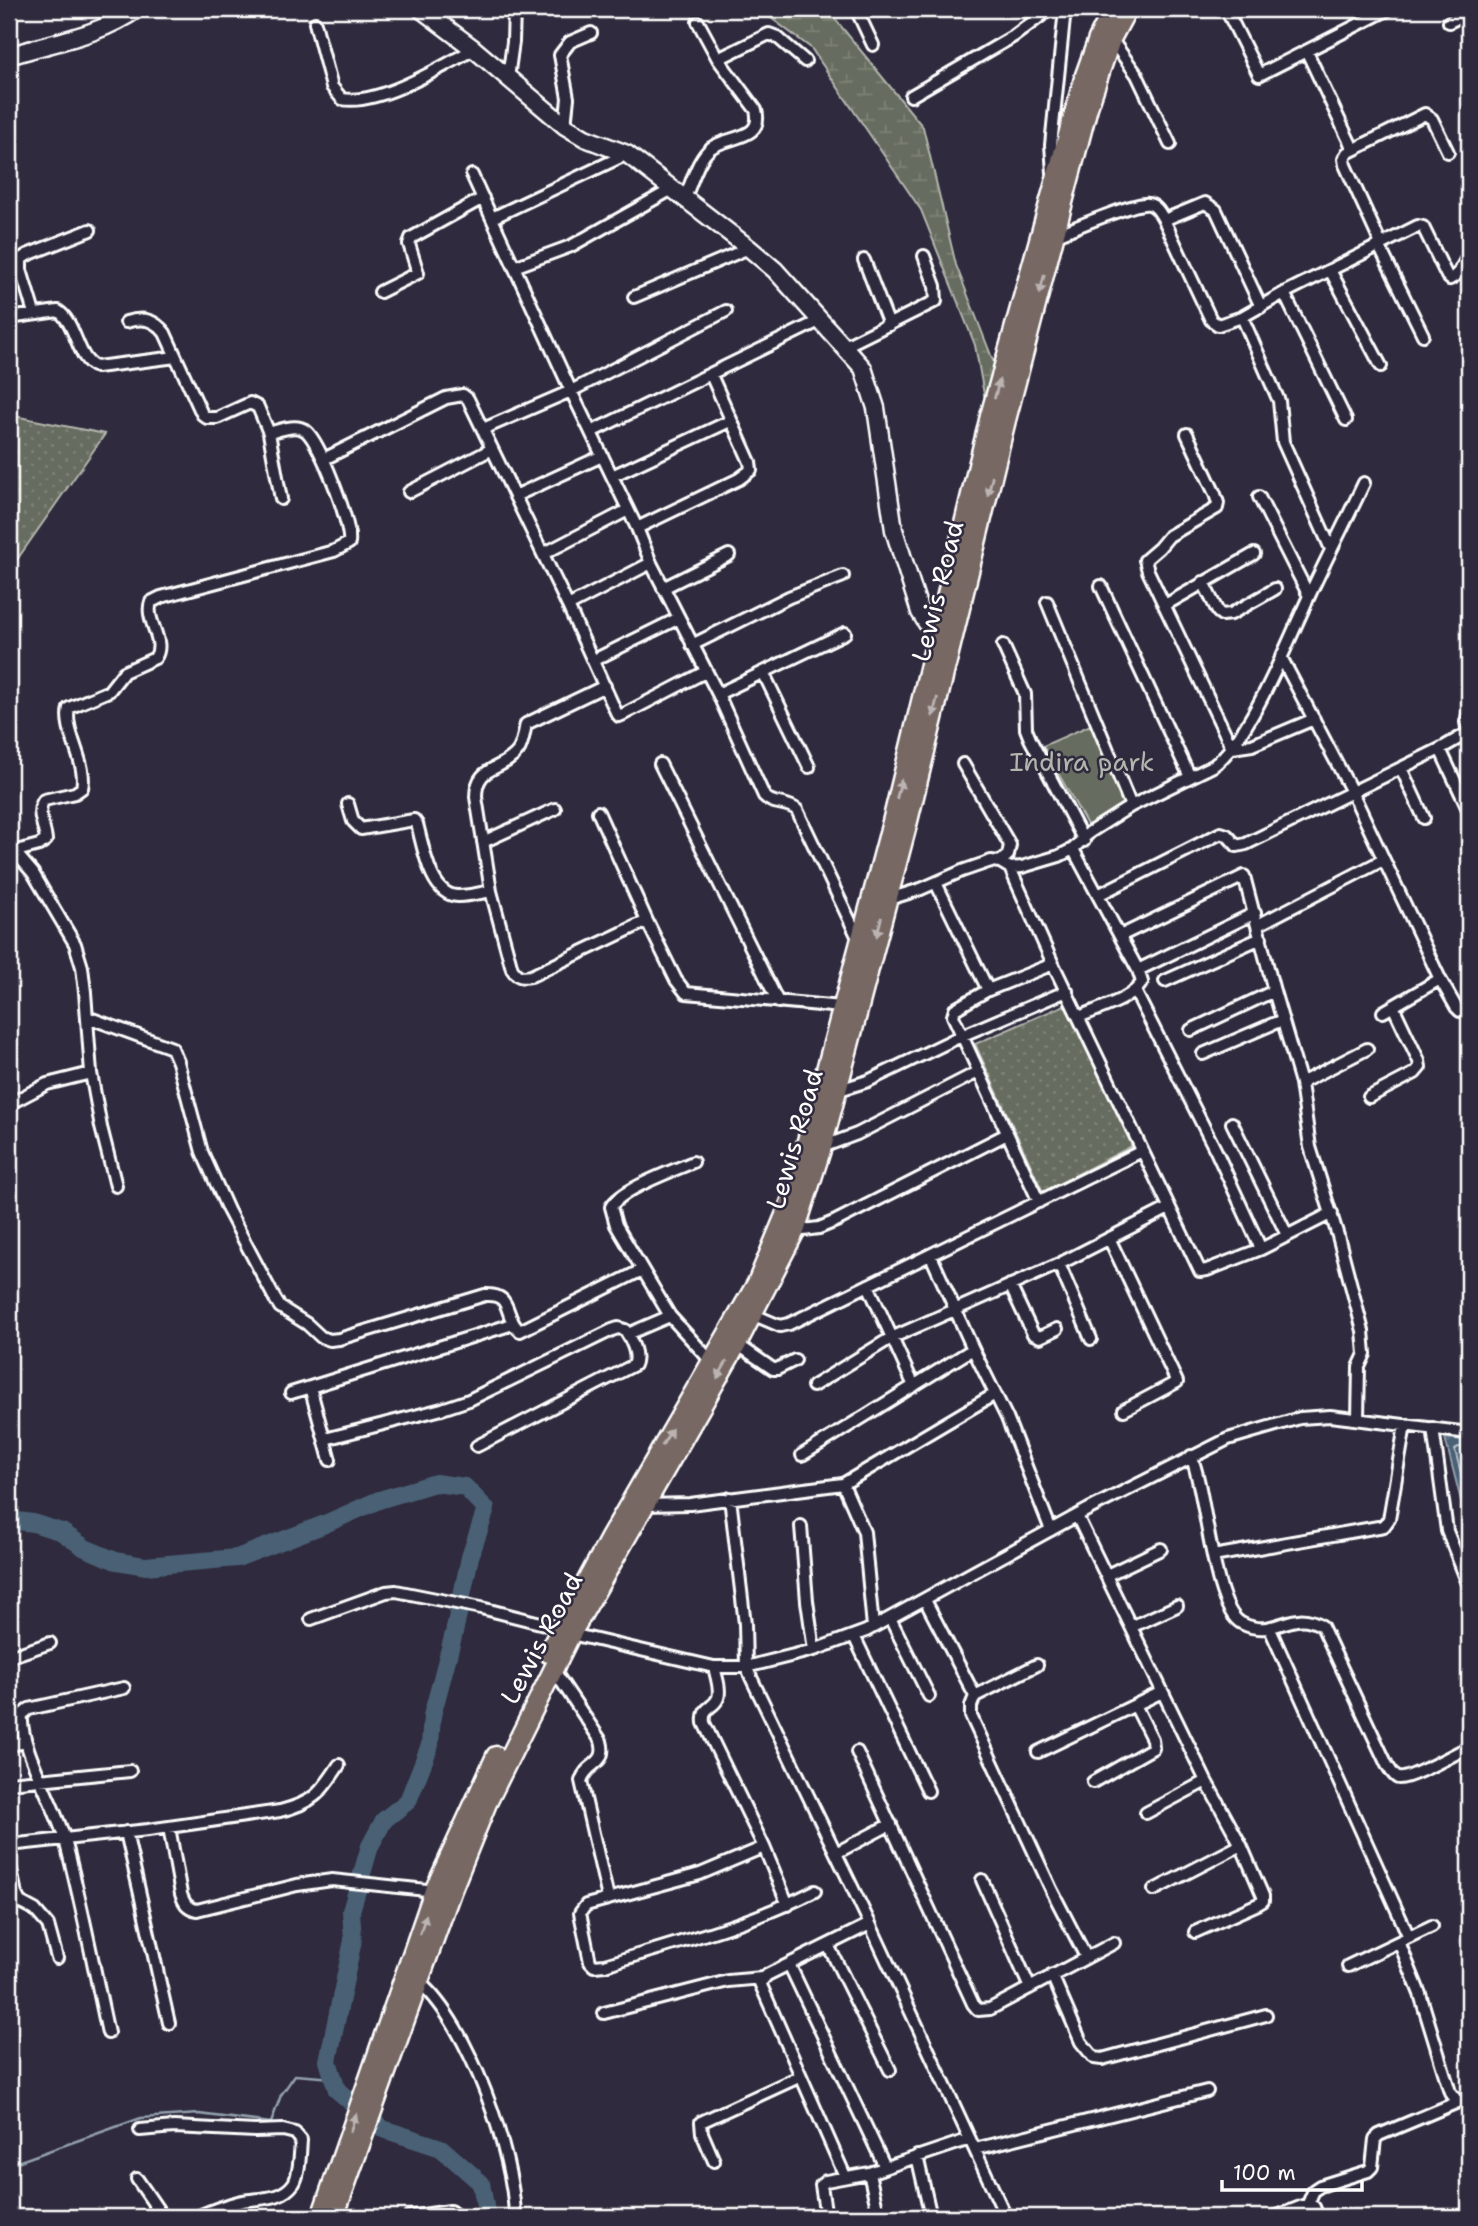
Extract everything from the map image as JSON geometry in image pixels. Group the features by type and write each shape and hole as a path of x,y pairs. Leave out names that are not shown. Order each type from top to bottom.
{"main road":[{"name":"Lewis Road","path":"328,2215 412,1990 443,1892 483,1781 607,1559 710,1360 767,1262 787,1212 860,942 899,823 1012,366 1053,183 1083,78 1113,9"},
{"name":"Lewis Road","path":"1012,366 1054,236 1093,88 1111,39 1127,9"},
{"name":"Lewis Road","path":"607,1559 645,1505 737,1344 795,1231 822,1147 886,900 936,638 959,577"},
{"name":"Lewis Road","path":"443,1892 553,1669 566,1631"}],"street":[{"path":"9,56 86,34 138,9"},
{"path":"421,9 474,49 565,126 585,138 627,154 749,248 775,270 863,368 876,408 894,530 920,612 936,638"},
{"path":"508,78 514,9"},
{"path":"856,9 873,45"},
{"path":"911,96 1014,36 1050,9"},
{"path":"1053,183 1051,145 1065,9"},
{"path":"1226,9 1259,75 1389,9"},
{"path":"1449,22 1469,12"},
{"path":"514,267 571,246 679,193 711,147 747,134 756,127 756,110 718,59 698,22"},
{"path":"315,23 332,87 342,99 350,101 383,94 425,77 474,49"},
{"path":"565,126 568,98 560,55 570,42 591,33"},
{"path":"718,59 769,34 777,37 805,61"},
{"path":"1111,39 1137,75 1170,144"},
{"path":"1307,52 1353,149"},
{"path":"1423,335 1380,245 1344,159 1353,149 1425,114 1432,119 1448,152"},
{"path":"492,218 627,154"},
{"path":"472,175 677,619 718,694 764,796 774,802 786,802 797,810 860,942"},
{"path":"380,292 418,273 409,244 411,238 483,198"},
{"path":"1164,220 1205,203 1211,205 1216,210 1261,307"},
{"path":"1054,236 1143,204 1156,208 1211,320 1218,325 1242,317 1284,293 1421,226 1450,279 1458,274 1469,254"},
{"path":"34,313 21,270 22,259 90,230"},
{"path":"634,297 749,248"},
{"path":"843,347 936,301 935,286 924,256"},
{"path":"864,260 889,325"},
{"path":"1330,270 1381,366"},
{"path":"1284,293 1346,420"},
{"path":"483,429 571,391 726,311"},
{"path":"9,318 34,313 63,313 91,366 176,357"},
{"path":"1242,317 1279,401 1283,442 1331,549"},
{"path":"126,322 145,318 153,321 165,333 206,418 217,418 254,403 262,414 269,433 281,499"},
{"path":"591,432 819,321"},
{"path":"637,528 751,470 750,462 711,375"},
{"path":"324,459 456,394 463,395 468,399 483,429 619,716 705,672"},
{"path":"612,477 730,421"},
{"path":"12,852 39,845 46,840 40,811 44,800 75,793 84,785 69,708 108,691 124,672 151,662 159,653 149,612 151,602 160,597 334,551 349,543 350,536 344,515 324,459 304,429 289,428 269,433"},
{"path":"1187,434 1218,503 1213,512 1169,536 1146,560 1148,571 1232,748"},
{"path":"409,492 492,449"},
{"path":"515,496 602,456"},
{"path":"886,900 991,861 1005,865 1035,865 1073,849 1084,841 1090,832 1131,806 1224,758 1282,657 1364,483"},
{"path":"1259,497 1309,596"},
{"path":"543,554 628,510"},
{"path":"1165,605 1254,554"},
{"path":"663,588 729,555"},
{"path":"568,606 651,563"},
{"path":"692,645 789,597 843,576"},
{"path":"1203,582 1222,615 1231,614 1275,590"},
{"path":"1101,586 1190,777"},
{"path":"1047,602 1131,806"},
{"path":"593,660 677,619"},
{"path":"718,694 845,633"},
{"path":"1003,645 1025,694 1026,729 1030,739 1084,841"},
{"path":"1282,657 1352,792 1440,979 1456,1007 1460,1011 1469,1009"},
{"path":"763,672 809,767"},
{"path":"605,686 526,724 519,750 479,778 476,797 491,891 512,969 524,978 647,921"},
{"path":"1098,895 1215,835 1223,833 1237,846 1242,845 1440,749 1468,733 1466,722 1469,712"},
{"path":"1232,748 1252,745 1314,719"},
{"path":"1440,749 1469,811"},
{"path":"660,764 778,1002"},
{"path":"963,764 1008,838 1010,850 1005,865 1200,1271 1261,1249 1332,1213"},
{"path":"1401,768 1424,818"},
{"path":"348,804 353,821 361,829 414,820 435,883 448,894 456,896 491,891"},
{"path":"483,842 555,809"},
{"path":"598,812 647,921 676,980 686,993 842,1007"},
{"path":"1073,849 1142,982 1135,991 1079,1017"},
{"path":"12,852 33,873 75,944 82,967 91,1073 116,1186"},
{"path":"1258,925 1383,860"},
{"path":"1120,936 1244,876 1301,1083 1310,1147 1332,1213 1363,1331 1365,1354 1359,1367 1358,1419"},
{"path":"936,883 988,990"},
{"path":"1138,970 1255,913"},
{"path":"1165,981 1261,938"},
{"path":"1039,1202 953,1016 955,1009 988,990 1053,964"},
{"path":"1369,1097 1415,1073 1420,1067 1419,1060 1388,1009 1440,979"},
{"path":"836,1091 869,1081 961,1036 1066,991"},
{"path":"1135,991 1216,1151 1261,1249"},
{"path":"1191,1030 1274,991"},
{"path":"87,1017 173,1048 202,1152 228,1210 275,1300 321,1337 339,1339 494,1294 504,1301 513,1324 520,1331 642,1270"},
{"path":"1203,1055 1282,1020"},
{"path":"1301,1083 1367,1049"},
{"path":"822,1147 856,1134 978,1072"},
{"path":"9,1104 47,1084 91,1073"},
{"path":"1232,1123 1287,1236"},
{"path":"795,1231 819,1228 1007,1133"},
{"path":"752,1314 780,1326 789,1324 1142,1151"},
{"path":"693,1162 625,1194 611,1207 617,1225 670,1316 710,1360"},
{"path":"813,1386 891,1338 1059,1264 1169,1208"},
{"path":"1109,1238 1177,1382 1124,1410"},
{"path":"931,1256 1007,1418 1051,1530"},
{"path":"1059,1264 1091,1339"},
{"path":"867,1285 914,1385"},
{"path":"1010,1285 1033,1334 1040,1337 1057,1329"},
{"path":"628,1334 670,1316"},
{"path":"291,1393 513,1324"},
{"path":"325,1439 469,1400 612,1330 622,1328 628,1334 637,1360 630,1368 477,1446"},
{"path":"737,1344 773,1369 795,1360"},
{"path":"802,1455 973,1349"},
{"path":"310,1387 330,1460"},
{"path":"645,1505 690,1504 843,1484 995,1394"},
{"path":"311,1619 386,1592 429,1596 714,1667 746,1667 814,1650 854,1636 1191,1456 1228,1439 1300,1418 1330,1416 1469,1433"},
{"path":"1213,1556 1384,1526 1389,1519 1405,1425"},
{"path":"1433,1429 1447,1531 1469,1586"},
{"path":"1191,1456 1213,1556 1230,1613 1237,1621 1270,1629 1285,1621 1297,1619 1309,1620 1322,1626 1395,1777 1410,1776 1469,1747"},
{"path":"843,1484 864,1532 873,1627"},
{"path":"730,1498 745,1624 746,1667 973,2144 1001,2216"},
{"path":"1077,1517 1260,1888 1263,1900 1195,1932"},
{"path":"801,1526 814,1650"},
{"path":"1107,1575 1161,1549"},
{"path":"925,1600 975,1696"},
{"path":"1131,1627 1177,1606"},
{"path":"890,1618 929,1696"},
{"path":"1270,1629 1404,1939 1450,2092 1464,2100"},
{"path":"854,1636 928,1791"},
{"path":"9,1657 50,1643"},
{"path":"1037,1665 975,1696 971,1706 975,1725 1052,1891 1086,1957"},
{"path":"714,1667 718,1699 706,1710 704,1723 789,1905"},
{"path":"553,1669 601,1741 604,1751 581,1781 608,1898"},
{"path":"108,2033 65,1838 26,1742 21,1722 24,1711 124,1688"},
{"path":"1038,1752 1162,1692"},
{"path":"1093,1782 1153,1748 1152,1739 1135,1705"},
{"path":"9,1745 26,1742"},
{"path":"858,1752 978,2010 990,2010 1114,1943"},
{"path":"9,1845 280,1811 315,1798 339,1765"},
{"path":"9,1783 130,1771"},
{"path":"1146,1813 1206,1781"},
{"path":"836,1853 891,1824"},
{"path":"169,1827 181,1894 190,1909 197,1910 296,1885 332,1880 443,1892"},
{"path":"126,1832 169,2023"},
{"path":"1154,1890 1241,1845"},
{"path":"764,1847 700,1874 586,1905 580,1913 590,1962 594,1966 729,1928 789,1905 815,1891"},
{"path":"9,1860 20,1902 35,1910 48,1925 58,1958"},
{"path":"982,1880 1030,1988"},
{"path":"604,2012 728,1980 762,1978 870,1924"},
{"path":"1348,1966 1432,1926"},
{"path":"828,1945 890,2070"},
{"path":"789,1964 885,2167"},
{"path":"1052,1975 1081,2042 1094,2058 1115,2056 1266,2015"},
{"path":"762,1978 761,1990 845,2176"},
{"path":"412,1990 444,2008 459,2034 485,2093 508,2158 515,2217"},
{"path":"714,2161 702,2133 701,2122 801,2076"},
{"path":"825,2217 821,2185 826,2181 869,2173 917,2156 1207,2091"},
{"path":"1276,2217 1308,2204 1314,2190 1320,2186 1368,2171 1373,2167 1375,2139 1379,2135 1464,2100"},
{"path":"140,2130 174,2127 283,2130 296,2133 301,2140 295,2181 287,2190 265,2199 243,2201 196,2217"},
{"path":"917,2156 932,2217"},
{"path":"869,2173 879,2217"},
{"path":"137,2179 163,2217"},
{"path":"1308,2204 1314,2207 1318,2217"},
{"path":"409,2217 450,2211 458,2217"}],"green space":[{"path":"759,9 827,9 923,127 956,265 994,363 985,400 975,345 921,210 811,48"},
{"path":"9,415 105,434 9,571"},
{"name":"Indira park","path":"1095,723 1131,802 1090,830 1043,746"},
{"path":"1067,1004 1134,1145 1043,1192 975,1044"}],"water":[{"path":"1445,1438 1469,1441 1469,1532"}],"waterway":[{"path":"9,1520 33,1523 62,1532 85,1548 116,1561 145,1566 237,1558 379,1500 435,1483 465,1487 486,1509 470,1557 454,1633 432,1716 430,1745 408,1801 384,1820 370,1846 351,1911 353,1940 328,2061 337,2090 383,2129 441,2148 481,2183 487,2217"},
{"path":"9,2165 141,2118 199,2114 271,2123 281,2095 295,2075 334,2078"}]}
